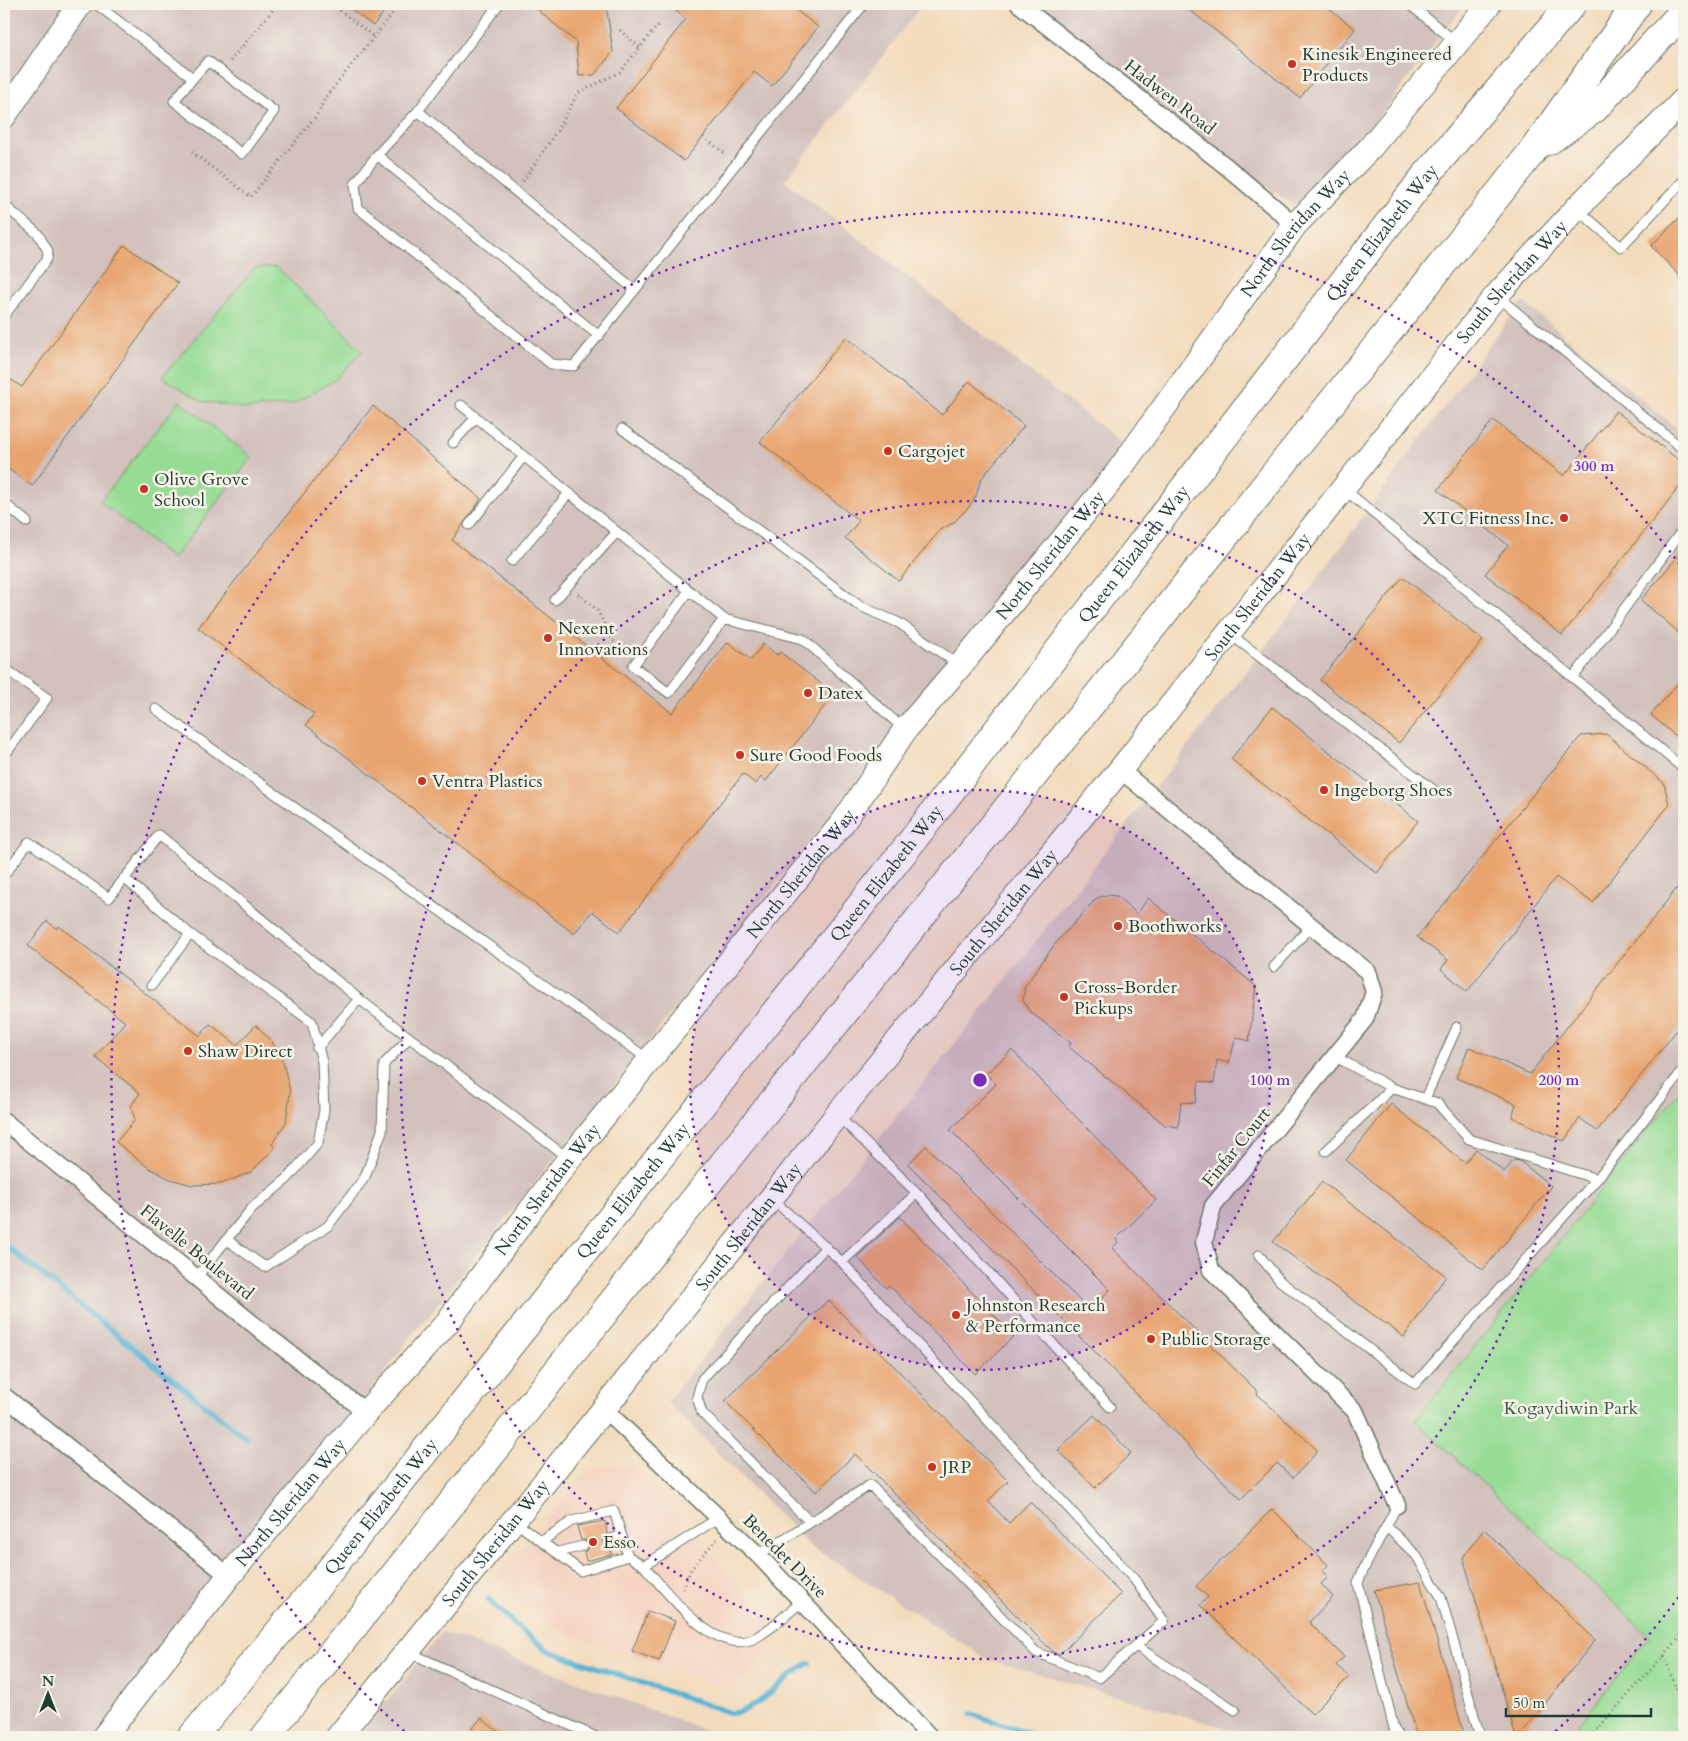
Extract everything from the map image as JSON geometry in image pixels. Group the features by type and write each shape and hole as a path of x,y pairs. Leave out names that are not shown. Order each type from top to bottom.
{"highway":[{"path":"1549,32 1565,4"},
{"name":"Queen Elizabeth Way","path":"192,1737 336,1562 905,850 1423,179 1572,4"},
{"path":"265,1737 1532,152 1637,4"},
{"path":"1532,152 1594,109 1684,11"}],"street":[{"path":"4,116 11,91 80,4"},
{"name":"Hadwen Road","path":"1019,4 1227,167 1295,224"},
{"name":"North Sheridan Way","path":"104,1737 229,1576 366,1412 446,1324 569,1159 648,1059 844,821 905,730 960,666 1117,473 1295,224 1370,148 1459,43 1489,4"},
{"name":"South Sheridan Way","path":"338,1737 604,1410 837,1115 1230,634 1342,487 1496,296 1576,209 1684,100"},
{"name":"Finfar Court","path":"1120,770 1368,972 1374,992 1365,1019 1213,1206 1204,1242 1211,1270 1355,1411 1397,1505"},
{"name":"Flavelle Boulevard","path":"4,1121 196,1278 366,1412"},
{"path":"4,1396 229,1576"},
{"name":"Benedet Drive","path":"604,1410 758,1555 930,1737"}],"lane":[{"path":"96,4 193,78"},
{"path":"499,4 418,111 377,155 355,184 358,208 551,364 574,366 864,4"},
{"path":"1409,4 1459,43"},
{"path":"208,61 274,111 242,154 174,101 193,78 208,61"},
{"path":"418,111 635,290"},
{"path":"377,155 599,336"},
{"path":"1576,209 1621,247 1684,180"},
{"path":"4,205 38,234 48,251 47,259 4,316"},
{"path":"1496,296 1684,450"},
{"path":"461,405 724,619 803,639 905,730"},
{"path":"453,443 476,417"},
{"path":"622,430 860,606 899,623 960,666"},
{"path":"469,525 524,456"},
{"path":"1342,487 1684,769"},
{"path":"512,561 569,493"},
{"path":"4,503 26,522"},
{"path":"1573,678 1684,528"},
{"path":"555,600 617,532"},
{"path":"689,591 633,666 669,693 724,619"},
{"path":"1230,634 1435,791"},
{"path":"4,756 47,698 5,673"},
{"path":"156,709 648,1059"},
{"path":"4,876 29,842 109,898 160,836 359,999 569,1159"},
{"path":"124,878 190,934 312,1022 322,1062 324,1110 318,1143 287,1179 252,1208 196,1278"},
{"path":"1274,967 1312,925"},
{"path":"152,985 190,934"},
{"path":"317,1048 359,999"},
{"path":"1425,1099 1457,1027"},
{"path":"227,1240 265,1267 328,1226 365,1178 382,1132 384,1064 409,1038"},
{"path":"1336,1057 1392,1088 1437,1103 1469,1139 1598,1179"},
{"path":"1259,1255 1280,1281 1415,1384 1598,1179 1684,1069"},
{"path":"1326,1151 1392,1088"},
{"path":"837,1115 917,1193 1110,1407"},
{"path":"842,1262 917,1193"},
{"path":"758,1555 870,1485 1036,1652 1099,1678 1164,1621 1134,1579 842,1262 771,1198"},
{"path":"810,1522 702,1413 697,1397 702,1379 826,1247"},
{"path":"1397,1505 1388,1527 1366,1559 1358,1582 1394,1729 1399,1737"},
{"path":"542,1541 572,1521 614,1511 628,1556 644,1566 712,1634 728,1641 743,1642 755,1638 802,1602"},
{"path":"514,1521 581,1571 628,1556"},
{"path":"644,1566 723,1522"},
{"path":"1388,1527 1416,1554 1441,1597 1480,1737"},
{"path":"609,1539 621,1536"},
{"path":"558,1552 582,1546"},
{"path":"1136,1646 1235,1710"},
{"path":"407,1652 596,1737"}],"path":[{"path":"221,71 278,4"},
{"path":"332,4 374,37"},
{"path":"192,152 251,196 319,112 325,98 400,4"},
{"path":"516,192 557,131 578,93 620,72 658,25"},
{"path":"620,30 640,48"},
{"path":"703,137 737,162"},
{"path":"567,586 597,610 613,640 633,666"},
{"path":"680,1604 686,1579 691,1569 723,1522"},
{"path":"1590,1737 1684,1632"},
{"path":"1664,1656 1684,1709"}],"shaded area":[{"path":"4,4 923,4 785,181 1127,447 406,1343 368,1395 98,1737 4,1737"},
{"path":"1018,4 1465,4 1317,198 1292,204 1133,94"},
{"path":"1522,301 1684,434 1684,1086 1415,1421 1650,1636 1569,1737 1257,1737 987,1659 810,1546 667,1402 993,996 1304,597"},
{"path":"632,1465 782,1634 733,1692 561,1632 495,1579 588,1470"},
{"path":"442,1632 724,1737 358,1737"}],"green space":[{"path":"277,267 362,351 335,380 293,404 248,409 201,401 162,377 255,268"},
{"path":"179,401 252,457 173,559 100,502"},
{"name":"Kogaydiwin Park","path":"1684,1086 1684,1737 1569,1737 1650,1636 1415,1421"}],"building":[{"path":"344,4 390,4 373,26"},
{"path":"531,4 606,4 613,52 594,75 579,76 576,42"},
{"path":"667,4 788,4 818,27 772,86 754,72 684,161 616,108 686,19"},
{"name":"Kinesik Engineered Products","path":"1182,4 1323,4 1355,29 1300,98"},
{"path":"1684,213 1684,280 1651,246"},
{"path":"124,245 178,283 32,486 4,466 4,375 22,387"},
{"name":"Cargojet","path":"846,337 942,415 969,381 1024,426 981,479 976,496 969,507 953,523 940,530 899,581 845,538 859,521 760,442"},
{"path":"373,406 481,499 452,540 672,713 728,642 751,660 763,644 777,655 780,652 834,694 766,781 761,777 756,784 743,774 619,932 592,911 574,934 306,725 314,714 198,628"},
{"name":"XTC Fitness Inc.","path":"1616,411 1684,464 1684,481 1562,635 1485,574 1508,545 1438,490 1493,420 1564,476"},
{"path":"1684,549 1684,637 1641,600"},
{"path":"1403,577 1483,640 1399,743 1320,680"},
{"path":"1684,676 1684,743 1651,715"},
{"name":"Ingeborg Shoes","path":"1272,707 1418,821 1377,873 1231,759"},
{"path":"1606,734 1664,783 1669,805 1593,903 1556,877 1467,992 1441,969 1448,960 1417,937 1581,736"},
{"path":"1684,879 1684,1021 1597,1131 1580,1118 1564,1141 1512,1117 1516,1104 1456,1078 1469,1047 1530,1074"},
{"path":"1107,895 1117,896 1137,914 1148,898 1256,986 1249,1041 1236,1037 1229,1063 1217,1060 1214,1083 1199,1081 1195,1103 1181,1102 1178,1127 1165,1125 1069,1047 1071,1043 1029,1011 1023,1000 1025,986 1054,945 1097,898"},
{"name":"Shaw Direct","path":"47,921 57,929 59,926 200,1036 210,1024 237,1045 256,1025 272,1042 283,1062 290,1092 286,1122 272,1144 275,1148 251,1172 221,1184 192,1185 170,1179 149,1168 116,1142 135,1120 131,1106 140,1093 95,1057 125,1022 28,946"},
{"path":"1012,1050 1156,1200 1116,1239 1118,1242 1112,1248 1258,1392 1257,1394 1318,1451 1293,1478 1277,1463 1241,1499 908,1164 926,1146 1089,1310 1110,1290 950,1130 996,1084 986,1074"},
{"path":"1391,1104 1465,1163 1476,1149 1504,1172 1514,1160 1520,1161 1551,1186 1483,1270 1346,1160"},
{"path":"1322,1182 1446,1276 1404,1337 1273,1242"},
{"name":"Johnston Research & Performance","path":"900,1217 1014,1336 975,1374 889,1285 886,1288 857,1257"},
{"name":"JRP","path":"828,1300 1008,1481 988,1501 1009,1523 1030,1502 1121,1594 1059,1655 1053,1652 855,1454 816,1492 725,1401"},
{"path":"1094,1415 1131,1453 1095,1488 1058,1450"},
{"path":"1272,1509 1328,1565 1322,1571 1328,1577 1321,1584 1333,1597 1309,1622 1344,1657 1336,1665 1349,1677 1312,1714 1200,1605 1208,1597 1196,1586"},
{"path":"605,1521 607,1533 603,1540 605,1544 610,1545 612,1554 586,1561 584,1552 589,1548 589,1544 585,1540 581,1540 577,1526"},
{"path":"1484,1529 1595,1640 1519,1737 1516,1737 1463,1557"},
{"path":"1420,1582 1465,1737 1417,1737 1374,1590"},
{"path":"648,1611 675,1621 659,1661 632,1651"},
{"path":"481,1718 505,1737 466,1737"}],"waterway":[{"path":"4,1244 246,1438"},
{"path":"488,1599 521,1630 549,1651 731,1713 751,1707 809,1663"},
{"path":"972,1714 1039,1737"}],"place":[{"name":"Kinesik Engineered Products","path":"1292,64"},
{"name":"Cargojet","path":"888,451"},
{"name":"Olive Grove School","path":"144,489"},
{"name":"XTC Fitness Inc.","path":"1564,518"},
{"name":"Nexent Innovations","path":"548,638"},
{"name":"Datex","path":"808,693"},
{"name":"Sure Good Foods","path":"740,755"},
{"name":"Ventra Plastics","path":"422,781"},
{"name":"Ingeborg Shoes","path":"1324,790"},
{"name":"Boothworks","path":"1118,926"},
{"name":"Cross-Border Pickups","path":"1064,997"},
{"name":"Shaw Direct","path":"188,1051"},
{"name":"Johnston Research & Performance","path":"956,1315"},
{"name":"Public Storage","path":"1151,1339"},
{"name":"JRP","path":"932,1467"},
{"name":"Esso","path":"593,1542"}]}
